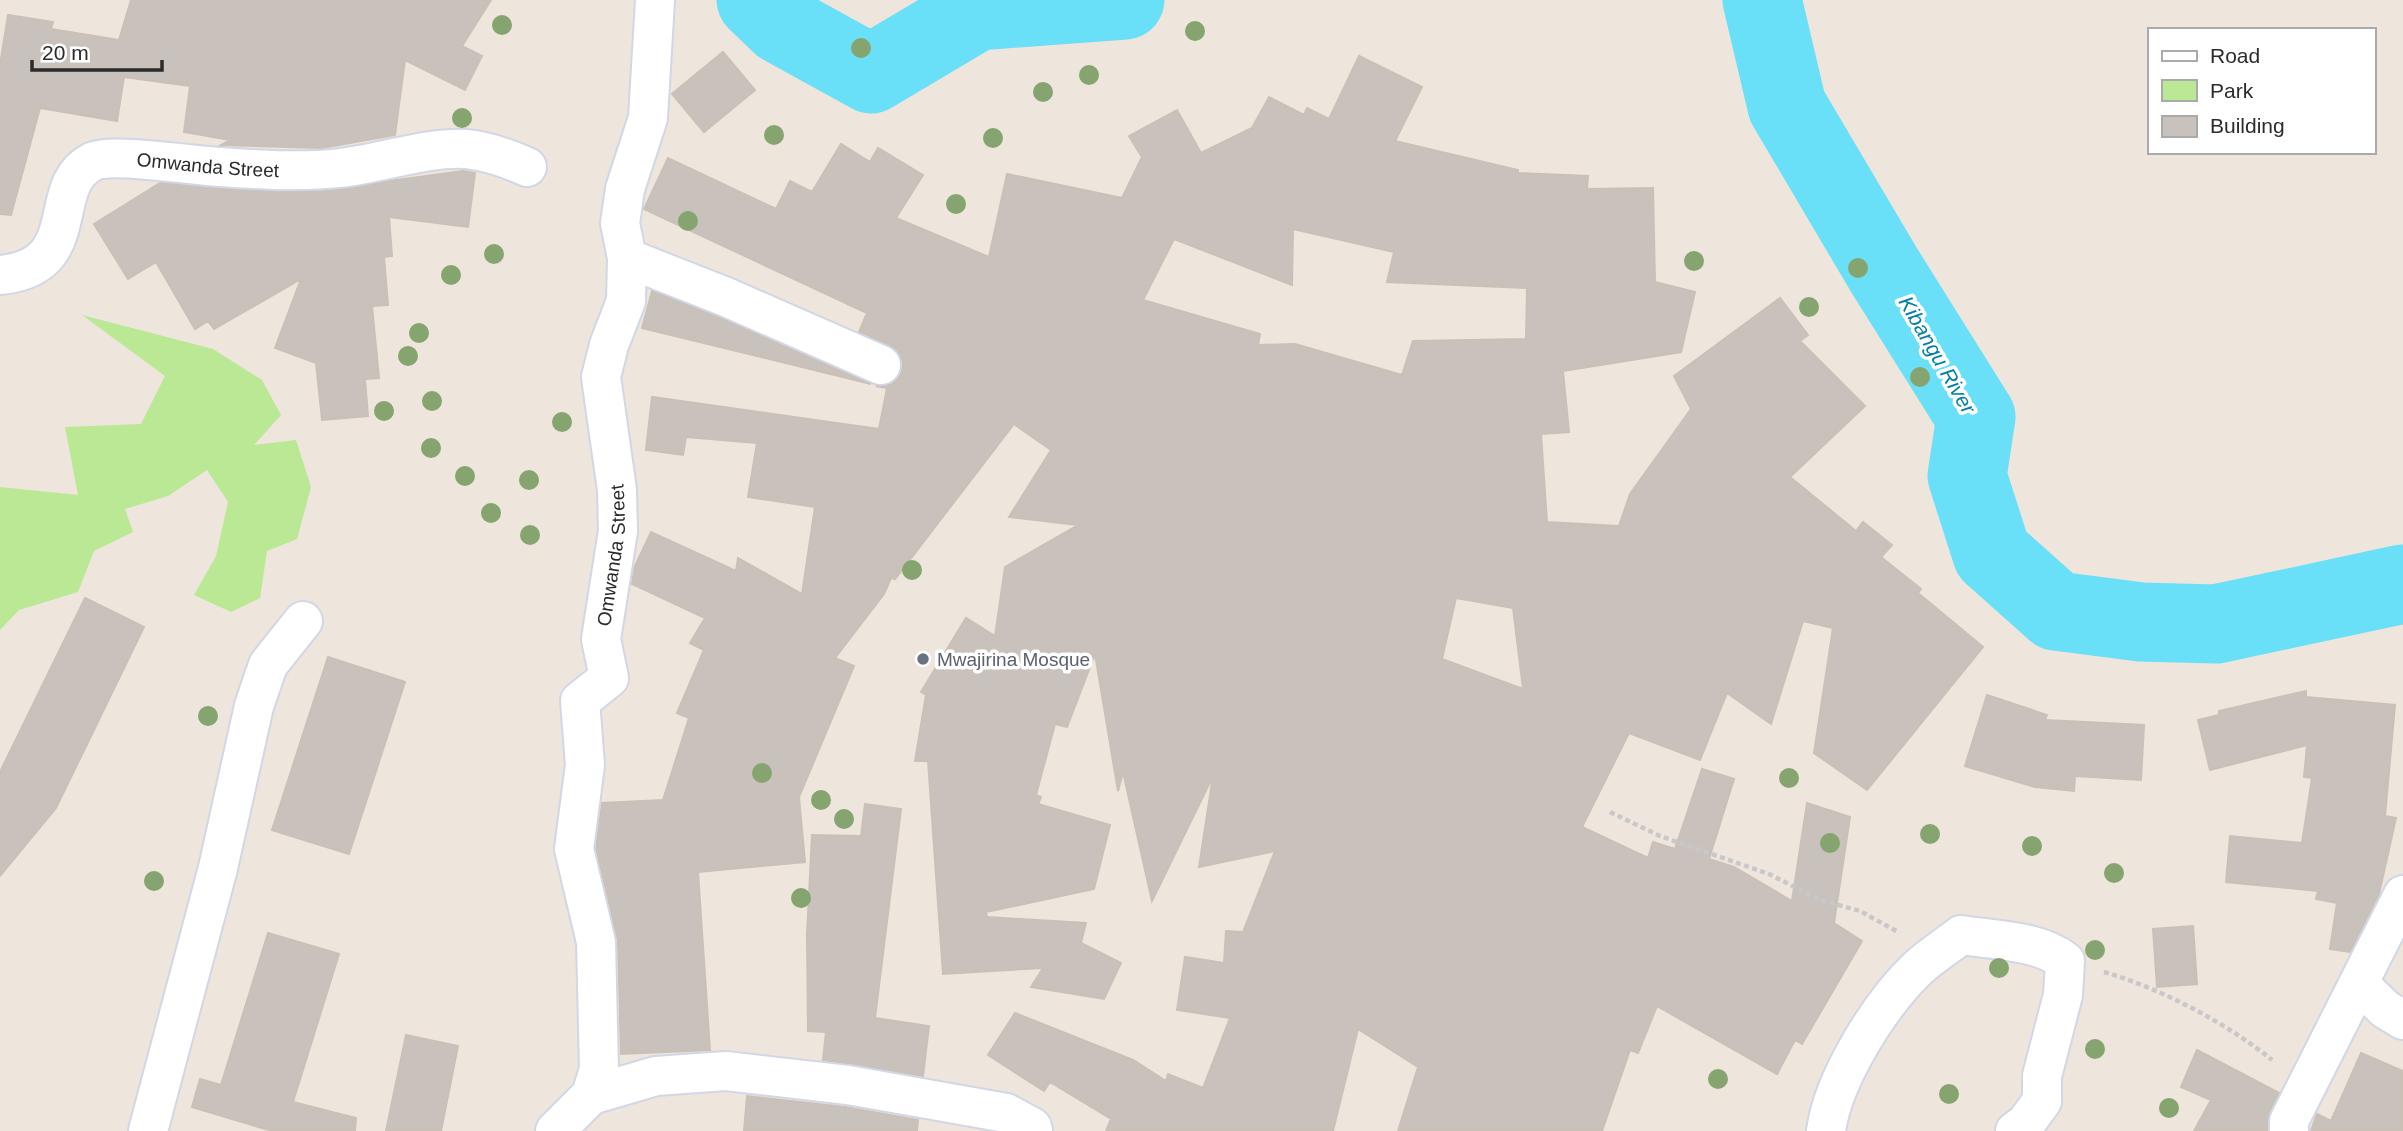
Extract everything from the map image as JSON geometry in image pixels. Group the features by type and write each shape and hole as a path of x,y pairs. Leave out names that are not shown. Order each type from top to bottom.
{"street":[{"name":"Omwanda Street","path":"591,1095 599,1069 600,1038 596,942 574,849 585,765 580,701 608,678 601,639 618,531 617,490 601,377 609,345 626,301 627,258 620,223 625,189 648,118 655,0"},
{"name":"Omwanda Street","path":"18,270 49,252 59,235 72,181 80,170 103,157 241,168 338,169 463,149 498,155 527,167"},
{"path":"627,258 881,365"},
{"path":"148,1131 218,868 254,706 268,665 303,621"},
{"path":"2296,1113 2403,895"},
{"path":"1826,1131 1829,1106 1857,1050 1878,1017 1917,969 1961,935 2031,946 2054,952 2065,961 2063,995 2042,1076 2042,1101 2026,1123 2015,1131"},
{"path":"2359,984 2385,1009 2403,1020"},
{"path":"555,1131 591,1095 656,1076 726,1071 848,1085 1006,1113 1032,1127 1033,1131"}],"path":[{"path":"1610,812 1660,836 1769,874 1820,900 1860,911 1889,929 1912,936 1961,935"},
{"path":"2065,961 2138,982 2228,1030 2272,1059 2296,1113"}],"green space":[{"path":"82,315 213,349 262,380 281,415 254,445 296,440 311,487 297,539 267,551 260,598 231,612 194,595 216,556 228,502 207,470 168,496 125,509 133,532 94,551 78,592 19,610 0,630 0,487 78,495 65,427 141,424 165,376"}],"building":[{"path":"131,0 491,0 462,46 482,56 465,90 405,60 395,135 322,148 221,145 230,140 184,132 190,86 124,77 117,121 40,108 11,215 0,214 0,65 8,15 53,22 51,29 119,40"},
{"path":"723,52 755,90 704,132 672,94"},
{"path":"1359,56 1422,87 1395,141 1518,170 1518,173 1588,176 1587,189 1653,188 1655,282 1695,292 1681,352 1563,371 1569,432 1541,434 1547,522 1619,526 1630,494 1691,409 1674,376 1780,298 1808,335 1800,341 1865,406 1790,477 1856,531 1863,522 1892,545 1881,557 1921,589 1918,593 1983,647 1867,790 1814,753 1833,628 1803,621 1771,724 1727,693 1700,760 1629,733 1582,827 1648,858 1653,842 1675,849 1702,769 1734,779 1709,859 1734,867 1792,901 1807,803 1850,817 1834,923 1862,941 1802,1044 1795,1040 1777,1074 1657,1006 1638,1053 1630,1050 1602,1131 1398,1131 1418,1067 1358,1029 1333,1131 1106,1131 1111,1119 1050,1082 1044,1091 988,1055 1015,1013 1133,1060 1166,1081 1168,1074 1203,1088 1230,1018 1177,1010 1185,957 1224,963 1226,931 1243,932 1275,851 1199,867 1213,776 1152,901 1123,772 1118,791 1095,654 1067,727 1055,724 1036,795 1041,797 1038,804 1110,825 1094,889 986,912 987,917 1086,923 1081,943 1121,963 1104,999 1031,987 1043,968 943,974 928,761 915,761 926,695 921,692 966,618 995,636 1005,567 1078,525 1009,517 1051,450 1014,424 895,579 891,578 884,594 835,658 854,666 799,797 805,862 698,872 710,1050 621,1054 618,941 596,849 602,803 663,800 689,718 677,713 704,650 690,643 705,618 632,584 635,566 651,532 736,571 738,558 802,594 815,507 748,497 757,443 686,437 683,455 646,450 652,397 879,429 887,388 876,386 894,382 901,374 903,363 899,353 890,345 859,332 867,313 644,209 668,158 776,209 790,181 812,192 841,144 870,162 878,148 923,175 896,218 989,257 1007,174 1122,198 1142,157 1129,136 1177,110 1201,153 1252,128 1269,97 1304,115 1307,108 1329,119","holes":["1293,229 1394,252 1387,282 1527,288 1526,339 1413,341 1402,375 1295,344 1258,345 1260,334 1143,300 1174,239 1292,285","1456,598 1513,608 1523,689 1442,659"]},
{"path":"463,171 475,173 468,227 389,217 392,256 384,257 388,305 372,306 379,378 365,379 368,416 322,420 316,363 275,348 301,279 214,329 208,321 195,329 156,262 128,279 94,224 160,183 308,192"},
{"path":"652,291 718,317 871,384 642,328"},
{"path":"85,598 144,627 56,808 0,876 0,772"},
{"path":"328,657 405,682 349,854 272,830"},
{"path":"2306,691 2306,697 2395,705 2385,816 2396,818 2379,894 2350,952 2330,949 2337,903 2316,899 2318,891 2226,882 2230,836 2302,843 2312,778 2304,777 2307,745 2210,770 2198,720 2219,715 2219,711"},
{"path":"1987,695 2047,715 2045,720 2144,725 2141,780 2075,776 2074,791 2035,787 1965,766"},
{"path":"865,804 901,809 875,1018 929,1026 923,1076 823,1060 826,1032 808,1031 807,935 812,835 861,836"},
{"path":"2193,926 2197,984 2157,987 2153,929"},
{"path":"268,933 339,954 293,1102 356,1118 355,1131 272,1131 192,1107 200,1079 221,1085"},
{"path":"406,1035 458,1046 441,1131 386,1131"},
{"path":"2197,1050 2279,1093 2269,1112 2267,1131 2194,1131 2211,1100 2181,1087"},
{"path":"2361,1053 2403,1071 2403,1131 2311,1131 2317,1114 2331,1121"},
{"path":"747,1096 845,1107 918,1120 917,1131 744,1131"}],"waterway":[{"name":"Kibangu River","path":"756,0 782,25 871,74 977,11 1125,0"},
{"name":"Kibangu River","path":"1762,0 1787,106 1884,270 1976,417 1967,476 1992,554 2056,611 2141,622 2216,624 2403,584"}],"place":[{"name":"Mwajirina Mosque","path":"923,659"}]}
